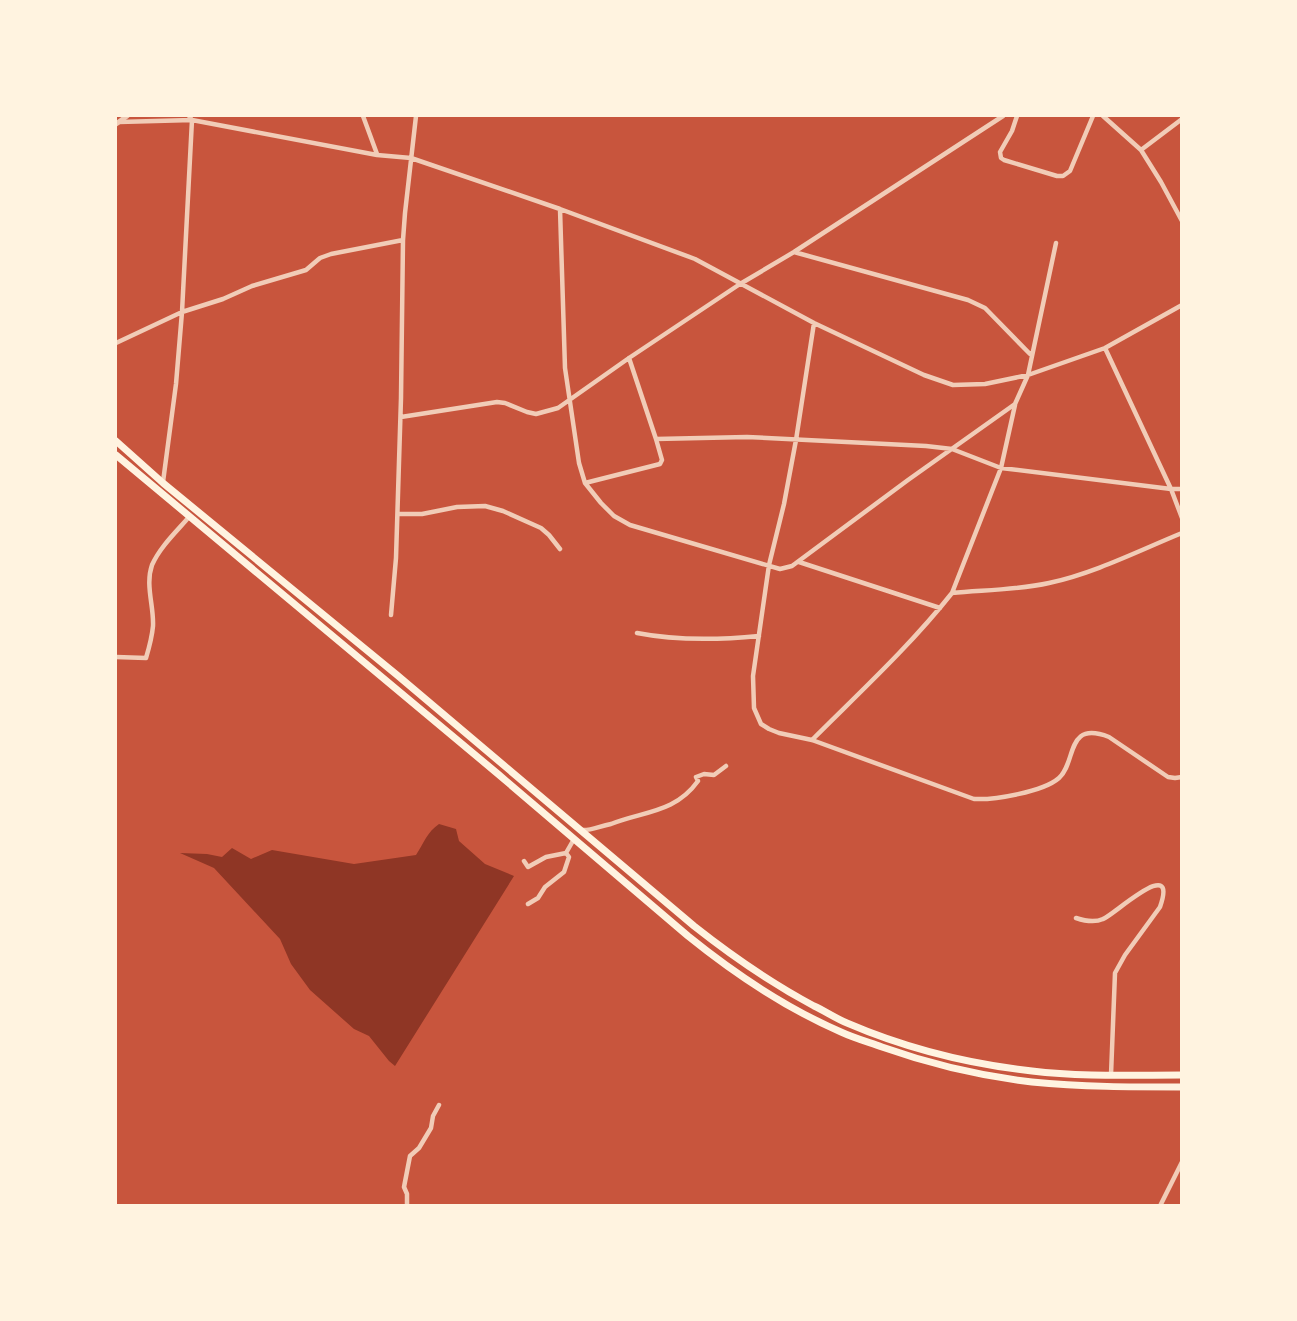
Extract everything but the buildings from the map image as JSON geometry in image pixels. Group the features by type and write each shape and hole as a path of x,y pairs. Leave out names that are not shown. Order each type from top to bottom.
{"highway":[{"path":"116,440 163,483 397,675 694,926 779,987 846,1023 912,1046 970,1062 1034,1072 1181,1075"},
{"path":"116,454 712,956 764,991 842,1033 968,1072 1033,1082 1111,1088 1181,1087"},
{"path":"158,491 163,483"},
{"path":"842,1033 846,1023"}],"street":[{"path":"117,123 127,116"},
{"path":"363,116 377,155"},
{"path":"391,615 396,576 398,514 403,240 416,116"},
{"path":"401,417 497,402 536,414 558,408 740,284 794,252 1003,116"},
{"path":"1017,116 1000,152 1001,158 1057,176 1063,176 1070,171 1093,116"},
{"path":"1103,116 1141,150 1181,219"},
{"path":"117,123 190,118 377,155 411,158 695,259 814,323 924,375 953,385 985,384 1028,375 1105,348 1181,305"},
{"path":"163,483 182,312 190,118"},
{"path":"1141,150 1181,119"},
{"path":"560,209 565,368 579,463 585,483 622,522 785,569 1015,404"},
{"path":"116,343 182,312 252,286 306,270 320,258 331,254 403,240"},
{"path":"812,740 893,660 952,593 1001,468 1015,404 1028,375 1056,243"},
{"path":"794,252 968,300 990,312 1031,355"},
{"path":"814,323 796,440 769,565 753,676 752,696 761,724 779,733 812,740 974,799 998,799 1039,788 1060,778 1076,742 1089,733 1109,737 1168,777 1181,777"},
{"path":"1105,348 1171,489 1181,518"},
{"path":"585,483 660,464 662,460 629,358"},
{"path":"656,439 747,437 907,444 952,449 1001,468 1181,489"},
{"path":"398,514 422,514 457,507 485,506 503,510 541,528 560,549"},
{"path":"116,657 146,658 153,626 149,583 152,566 158,554 189,517"},
{"path":"952,593 1036,586 1059,581 1109,564 1181,533"},
{"path":"798,561 940,608"},
{"path":"637,633 692,640 760,636"},
{"path":"580,830 592,831 601,825 666,808 687,795 698,781 696,777 714,775 726,766"},
{"path":"524,862 528,867 546,857 566,853 574,839"},
{"path":"528,904 538,898 545,887 564,872 569,857 566,853"},
{"path":"1076,918 1095,922 1112,915 1147,888 1156,885 1163,890 1160,907 1115,973 1111,1075"},
{"path":"407,1206 404,1187 410,1156 431,1128 439,1105"},
{"path":"1160,1206 1181,1162"}],"shaded area":[{"path":"439,824 456,829 459,841 485,864 514,876 395,1066 369,1036 354,1029 310,990 291,964 280,939 214,868 180,853 222,857 232,848 251,859 272,850 354,864 416,855"}]}
